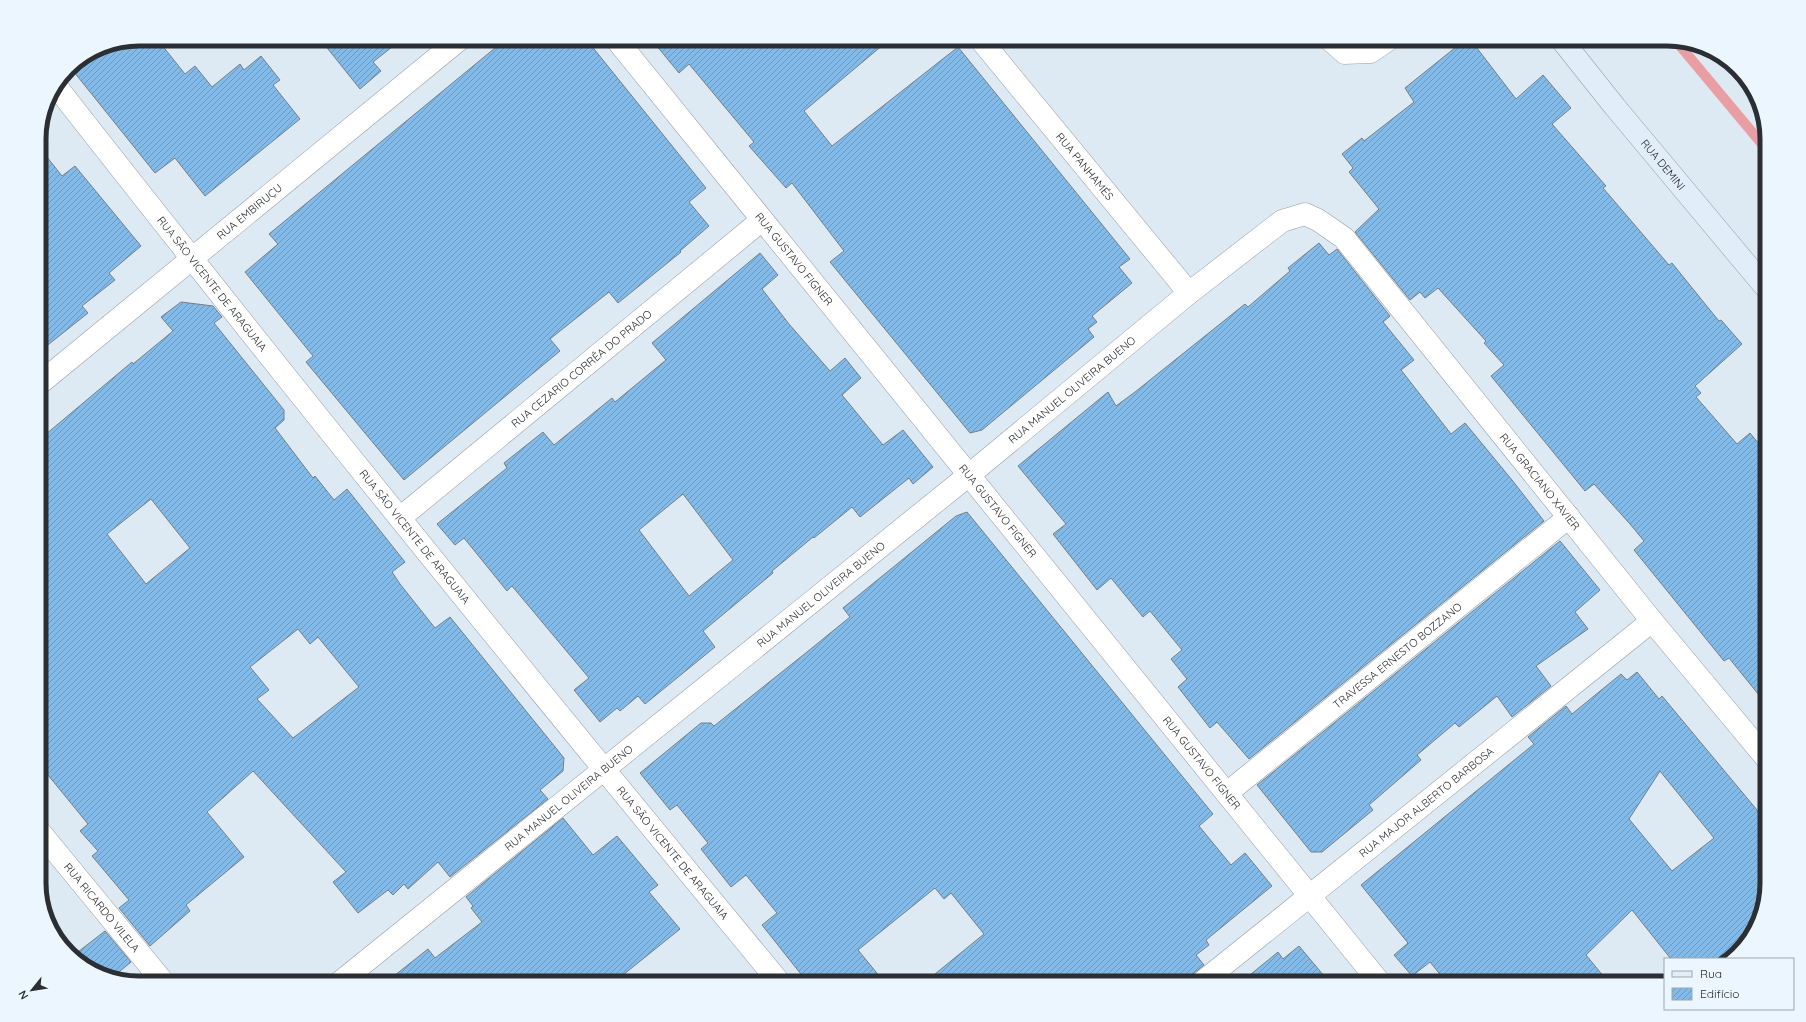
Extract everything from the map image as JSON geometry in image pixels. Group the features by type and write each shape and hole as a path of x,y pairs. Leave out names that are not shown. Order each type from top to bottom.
{"street":[{"name":"RUA EMBIRUÇU","path":"46,378 452,46"},
{"name":"RUA GUSTAVO FIGNER","path":"622,46 1374,976"},
{"name":"RUA PANHAMÉS","path":"986,46 1190,293"},
{"name":"RUA DEMINI","path":"1567,46 1615,107 1760,281"},
{"name":"RUA SÃO VICENTE DE ARAGUAIA","path":"59,90 192,260 769,976"},
{"name":"RUA MANUEL OLIVEIRA BUENO","path":"348,976 969,475 1190,293 1282,221 1305,214"},
{"name":"RUA GRACIANO XAVIER","path":"1305,214 1318,220 1344,238 1652,621 1760,751"},
{"name":"RUA CEZARIO CORRÊA DO PRADO","path":"400,518 762,220"},
{"name":"TRAVESSA ERNESTO BOZZANO","path":"1226,793 1569,517"},
{"name":"RUA MAJOR ALBERTO BARBOSA","path":"1210,976 1652,621"},
{"name":"RUA RICARDO VILELA","path":"46,840 158,976"}],"lane":[{"path":"1334,46 1344,55 1371,54 1382,46"}],"building":[{"path":"163,46 185,74 195,66 212,87 240,64 244,70 261,56 280,80 273,85 300,119 205,196 175,158 155,173 74,72 82,65 109,51 127,47"},
{"path":"326,46 393,46 373,62 381,71 360,89"},
{"path":"497,46 592,46 706,188 689,202 709,226 680,251 681,252 618,303 609,292 550,339 560,351 404,480 306,362 313,356 245,272 278,244 269,234"},
{"path":"657,46 882,46 804,111 832,146 958,47 1130,259 1119,267 1132,283 1092,316 1097,322 1088,329 1094,337 982,430 970,433 830,262 844,251 792,183 786,188 749,146 754,142 689,64 679,73"},
{"path":"1457,46 1475,46 1516,99 1543,75 1571,108 1552,124 1606,186 1603,188 1669,265 1672,263 1719,321 1721,320 1742,344 1695,386 1701,393 1696,397 1737,444 1750,433 1760,445 1760,696 1729,658 1724,661 1634,550 1644,541 1630,524 1594,484 1585,491 1491,376 1504,365 1484,343 1486,341 1438,288 1425,298 1420,292 1410,300 1355,232 1379,209 1349,172 1353,168 1342,154 1362,138 1364,141 1414,102 1405,88"},
{"path":"46,156 62,176 75,166 141,246 109,273 115,280 82,306 88,313 46,346"},
{"path":"1319,243 1329,255 1337,249 1390,316 1383,322 1414,360 1401,370 1451,434 1465,423 1544,521 1249,759 1217,722 1210,728 1178,687 1187,679 1171,659 1182,650 1150,611 1143,617 1111,578 1097,590 1053,534 1066,524 1018,466 1108,392 1116,406 1135,392 1245,304 1248,307 1290,271 1288,268"},
{"path":"760,253 778,275 762,289 789,324 830,371 845,358 861,378 842,395 883,445 903,430 933,467 913,484 909,478 860,517 852,507 772,571 773,573 703,631 715,647 645,704 638,696 620,711 617,708 600,722 574,690 589,678 512,586 507,591 464,538 455,545 437,524 507,468 504,463 543,432 554,445 612,398 615,402 666,360 652,343","holes":["683,494 733,560 689,596 639,530"]},
{"path":"181,302 213,306 222,317 214,323 284,410 284,420 275,428 313,478 315,476 334,500 347,489 405,562 392,572 435,628 450,617 564,758 563,771 540,790 548,799 450,877 438,862 408,889 404,884 393,895 388,890 358,913 333,882 346,872 253,771 207,812 244,857 186,905 190,911 150,946 119,908 129,900 92,856 98,851 80,831 88,824 46,773 46,434 132,362 133,364 173,331 161,317","holes":["151,499 190,548 146,584 107,534","298,629 310,644 318,637 359,687 293,738 257,699 269,690 250,667"]},
{"path":"967,512 1213,814 1199,826 1231,865 1245,853 1272,886 1206,940 1209,945 1196,955 1204,965 1192,976 933,976 984,934 951,893 944,899 935,888 858,950 879,976 802,976 762,925 777,913 746,875 731,887 701,849 708,843 677,805 670,810 640,773 701,723 711,723 714,726 807,652 850,617 843,608 956,516"},
{"path":"1560,541 1600,590 1575,612 1588,629 1536,666 1551,686 1512,717 1497,696 1459,727 1455,723 1417,755 1421,760 1369,805 1373,810 1322,852 1311,852 1257,785"},
{"path":"1637,672 1659,699 1662,696 1760,814 1759,895 1757,907 1748,930 1733,949 1723,958 1670,958 1632,910 1586,955 1603,976 1441,976 1430,962 1412,976 1394,955 1408,943 1361,885 1534,744 1528,737 1566,706 1572,714 1621,674 1627,680","holes":["1660,771 1714,838 1672,871 1629,819"]},
{"path":"563,818 593,855 617,836 658,885 649,892 680,929 622,976 394,976 428,949 435,958 482,922 471,908 473,906 466,897"},
{"path":"105,931 131,962 117,973 115,973 92,964 77,953"},
{"path":"1299,946 1324,976 1249,976 1278,952 1283,959"}],"waterway":[{"path":"1681,47 1760,142"}]}
